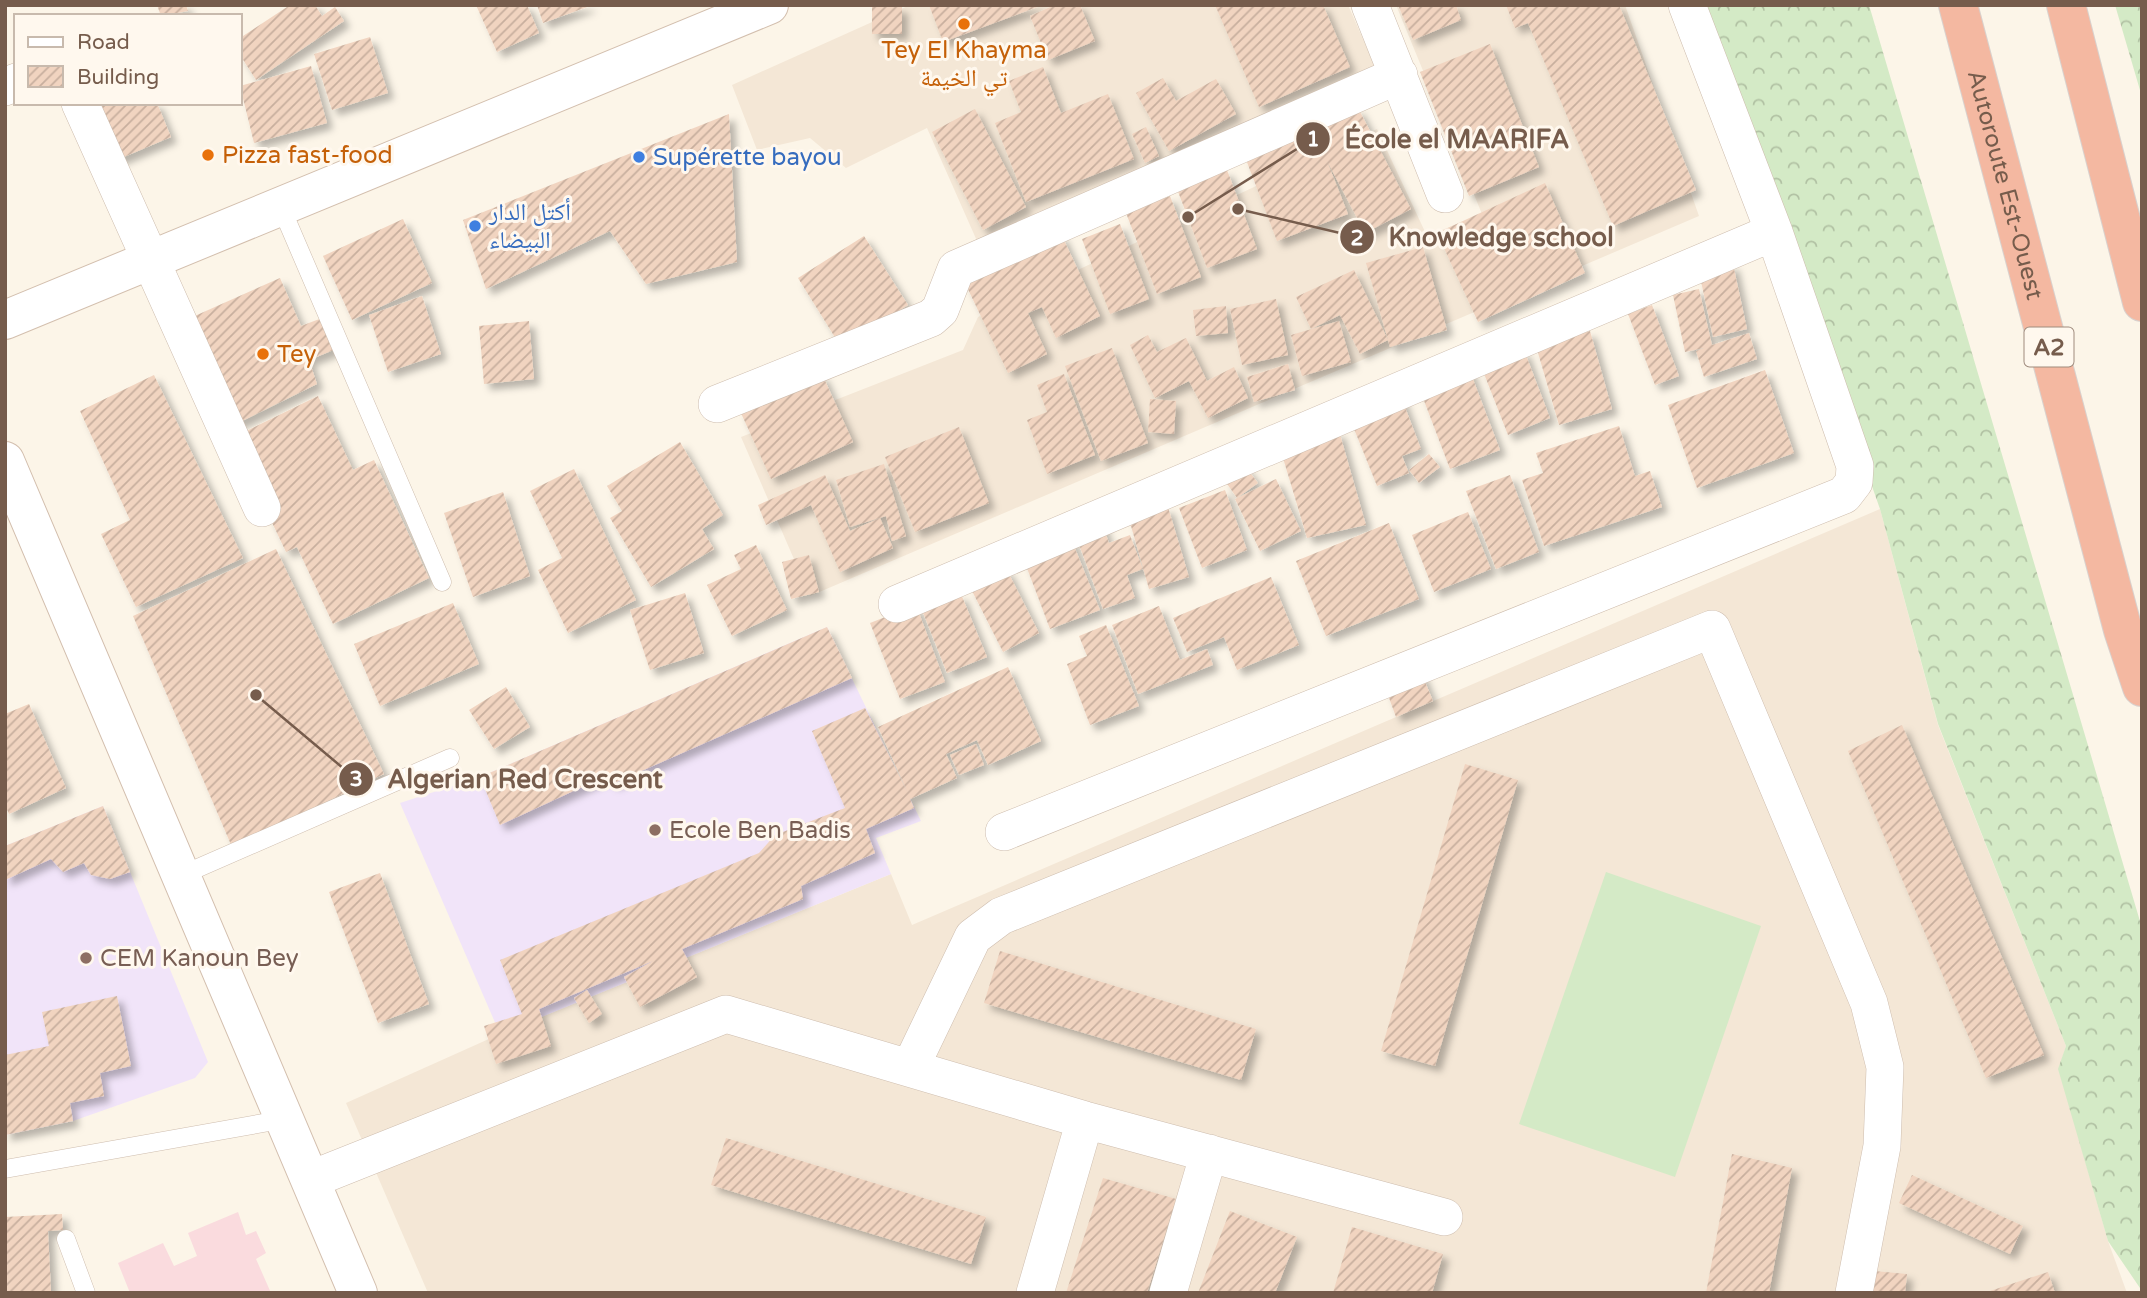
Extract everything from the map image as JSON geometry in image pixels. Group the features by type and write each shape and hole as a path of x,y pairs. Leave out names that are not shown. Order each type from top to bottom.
{"highway":[{"name":"Autoroute Est-Ouest","path":"1958,5 2123,630 2142,687"},
{"path":"2066,5 2142,302"}],"main road":[{"path":"5,320 769,5"},
{"path":"5,461 312,1179 358,1293"}],"street":[{"path":"1370,5 1445,194"},
{"path":"1004,832 1844,495 1854,482 1855,467 1774,232 1687,5"},
{"path":"717,404 931,318 940,310 956,269 1399,75"},
{"path":"81,105 262,508"},
{"path":"897,604 1774,232"},
{"path":"911,1066 973,937 1001,916 1712,629 1869,1003 1885,1067 1882,1146 1854,1293"},
{"path":"312,1179 726,1014 911,1066 1085,1120 1444,1217"},
{"path":"1035,1293 1085,1120"},
{"path":"1168,1293 1209,1153"}],"lane":[{"path":"281,207 442,582"},
{"path":"182,875 450,758"},
{"path":"5,1169 286,1119"},
{"path":"66,1239 86,1293"}],"shaded area":[{"path":"910,5 1348,5 1377,71 981,250 927,128 846,168 810,138 757,150 732,85"},
{"path":"1396,5 1625,5 1699,216 810,596 741,437 963,350 978,317 1377,129 1427,236 1482,214"},
{"path":"1880,509 1938,725 2066,1046 2059,1069 2108,1241 2127,1293 428,1293 346,1103 500,1034 891,874 912,925"},
{"name":"Ecole Ben Badis","path":"827,627 921,821 876,838 891,874 500,1034 400,803 480,777"},
{"name":"CEM Kanoun Bey","path":"103,806 208,1062 195,1078 73,1121 5,1135 5,846"},
{"path":"238,1212 246,1235 256,1231 266,1253 256,1259 271,1293 130,1293 118,1263 163,1243 174,1266 197,1256 188,1233"}],"green space":[{"path":"1703,5 1869,5 2142,928 2142,1291 2108,1241 2058,1069 2066,1046 1938,724 1880,509"},
{"path":"2115,5 2142,5 2142,97"},
{"path":"1606,872 1761,926 1675,1177 1519,1124"}],"building":[{"path":"157,5 186,5 188,11 172,14 160,14"},
{"path":"290,5 315,5 322,16 335,7 344,21 256,80 242,58 242,37"},
{"path":"476,5 527,5 539,33 497,52"},
{"path":"537,5 590,5 590,6 543,23"},
{"name":"Tey El Khayma تي الخيمة","path":"929,5 1040,5 1040,6 943,42"},
{"path":"1055,5 1080,5 1095,41 1048,60 1030,16"},
{"path":"1215,5 1323,5 1350,67 1259,107"},
{"path":"1398,5 1456,5 1461,20 1413,40"},
{"path":"1506,5 1619,5 1696,190 1613,226 1528,23 1515,28"},
{"path":"872,7 902,7 902,34 872,34"},
{"path":"370,37 388,93 332,110 314,54"},
{"path":"1490,44 1539,167 1469,196 1420,72"},
{"path":"311,66 327,123 254,143 242,85"},
{"path":"1043,67 1061,113 1108,94 1134,159 1026,202 995,123 1021,112 1009,81"},
{"path":"1163,78 1176,101 1216,79 1236,114 1169,151 1136,93"},
{"path":"89,105 158,105 171,137 112,162"},
{"path":"1358,108 1411,209 1365,233 1327,161 1348,214 1277,241 1245,157"},
{"path":"975,109 1026,207 983,230 932,132"},
{"path":"729,114 737,262 646,284 610,231 486,289 463,220"},
{"path":"1146,127 1159,156 1145,163 1132,134"},
{"path":"1227,170 1257,249 1207,268 1177,189"},
{"path":"1545,183 1585,273 1478,322 1437,233"},
{"path":"1170,196 1201,277 1157,294 1126,213"},
{"path":"403,219 432,283 352,320 323,256"},
{"path":"1120,224 1149,299 1110,314 1082,239"},
{"path":"1061,234 1100,316 1056,338 1042,307 1028,313 1047,354 1008,373 964,281"},
{"path":"864,236 908,305 841,347 798,278"},
{"path":"1423,247 1447,330 1390,347 1366,263"},
{"path":"1733,264 1747,329 1713,337 1699,272"},
{"path":"1354,270 1388,340 1360,354 1340,315 1311,329 1296,297"},
{"name":"Tey","path":"280,278 301,326 322,318 336,349 309,360 317,384 234,425 188,319"},
{"path":"1699,289 1712,345 1749,333 1757,359 1704,377 1696,351 1704,348 1685,352 1673,295"},
{"path":"422,296 441,354 388,372 369,315"},
{"path":"1276,299 1288,355 1242,365 1230,309"},
{"path":"1652,305 1679,376 1655,385 1628,314"},
{"path":"1226,306 1228,333 1196,336 1193,310"},
{"path":"529,321 534,379 484,384 479,326"},
{"path":"1339,321 1351,362 1302,376 1291,335"},
{"path":"1590,331 1612,409 1559,425 1536,346"},
{"path":"1148,335 1157,352 1186,338 1207,381 1234,367 1248,398 1208,418 1189,381 1155,398 1130,345"},
{"path":"1112,348 1148,443 1101,461 1065,366"},
{"path":"1524,350 1550,418 1508,435 1481,366"},
{"path":"1288,364 1295,390 1254,402 1247,377"},
{"path":"1468,366 1500,450 1450,469 1418,385"},
{"path":"1765,370 1794,453 1697,488 1668,405"},
{"path":"822,374 853,442 771,479 740,411"},
{"path":"1064,374 1095,455 1047,474 1027,420 1047,412 1037,385"},
{"path":"154,375 243,558 136,607 101,534 130,520 80,411"},
{"path":"1400,394 1421,449 1402,456 1409,473 1377,486 1348,414"},
{"path":"318,396 353,470 374,460 429,578 333,624 297,547 286,552 232,438"},
{"path":"1150,399 1176,401 1174,434 1148,432"},
{"path":"1619,426 1635,476 1650,471 1662,507 1544,546 1522,480 1543,473 1536,453"},
{"path":"959,427 989,503 915,532 885,457"},
{"path":"1339,431 1366,525 1307,538 1280,448"},
{"path":"680,442 723,515 702,529 714,549 651,587 610,518 622,511 607,486"},
{"path":"1429,454 1440,467 1419,483 1409,470"},
{"path":"884,464 906,536 892,541 886,516 850,527 836,480"},
{"path":"1245,466 1258,483 1237,498 1225,481"},
{"path":"574,469 636,600 568,633 538,570 562,558 530,491"},
{"path":"825,475 850,531 880,518 893,548 840,572 811,505 766,525 758,505"},
{"path":"1510,475 1539,552 1496,569 1466,491"},
{"path":"1276,479 1301,531 1260,551 1235,499"},
{"path":"1225,490 1247,550 1202,568 1179,508"},
{"path":"503,492 530,576 473,597 444,513"},
{"path":"1168,507 1189,577 1149,589 1129,519"},
{"path":"1468,512 1491,569 1434,592 1412,535"},
{"path":"1101,521 1109,543 1130,535 1143,569 1127,575 1135,598 1103,609 1074,531"},
{"path":"1389,523 1419,599 1326,636 1296,561"},
{"path":"1070,536 1100,610 1050,629 1022,555"},
{"path":"756,545 787,610 732,636 707,585 741,569 734,555"},
{"path":"276,549 384,774 232,847 133,616"},
{"path":"809,555 819,592 791,599 782,562"},
{"path":"1006,568 1039,633 1003,652 970,587"},
{"path":"1271,577 1299,645 1237,670 1224,637 1187,652 1173,618"},
{"path":"685,593 704,653 650,670 630,610"},
{"path":"961,594 987,657 947,673 922,610"},
{"path":"453,603 479,664 380,706 354,644"},
{"path":"916,605 945,682 900,699 870,623"},
{"path":"1159,606 1180,660 1207,649 1213,665 1138,694 1112,625"},
{"path":"1106,625 1139,706 1090,725 1067,664 1087,656 1079,636"},
{"path":"827,627 852,678 612,784 608,775 500,825 480,777"},
{"path":"1008,667 1041,741 988,765 977,740 946,754 957,778 910,799 914,808 866,829 875,853 801,886 803,899 682,949 697,977 640,1007 624,977 653,961 539,1009 551,1046 496,1064 484,1026 522,1014 500,960 759,853 775,835 845,808 812,731 865,708 908,793 878,727"},
{"path":"1421,672 1433,701 1396,717 1385,687"},
{"path":"506,687 530,727 494,749 469,710"},
{"path":"29,704 66,788 9,814 5,805 5,714"},
{"path":"1902,725 2044,1055 1986,1078 1848,751"},
{"path":"976,744 984,765 959,775 950,755"},
{"path":"1465,764 1518,780 1435,1066 1381,1051"},
{"path":"103,806 130,872 110,879 91,875 84,863 63,872 51,859 5,880 5,846"},
{"path":"380,873 429,1004 378,1023 329,892"},
{"path":"1000,951 1256,1029 1241,1080 984,1003"},
{"path":"587,990 602,1014 589,1023 574,998"},
{"path":"117,996 131,1066 100,1073 104,1096 70,1103 73,1121 5,1135 5,1055 49,1046 42,1012"},
{"path":"726,1138 986,1217 971,1264 711,1185"},
{"path":"1732,1154 1792,1168 1769,1293 1706,1293"},
{"path":"1912,1175 2023,1226 2010,1254 1899,1203"},
{"path":"1103,1178 1176,1199 1147,1293 1066,1293"},
{"path":"1230,1211 1297,1237 1275,1293 1198,1293"},
{"path":"62,1214 63,1230 48,1231 51,1293 5,1293 5,1217"},
{"path":"1352,1227 1443,1254 1432,1293 1333,1293"},
{"path":"1874,1271 1907,1274 1905,1293 1872,1293"},
{"path":"2048,1272 2055,1293 1987,1293 1987,1292"}],"place":[{"name":"Tey El Khayma تي الخيمة","path":"964,24"},
{"name":"Pizza fast-food","path":"208,155"},
{"name":"Supérette bayou","path":"639,157"},
{"name":"Knowledge school","path":"1238,209"},
{"name":"École el MAARIFA","path":"1188,217"},
{"name":"أكتل الدار البيضاء","path":"475,226"},
{"name":"Tey","path":"263,354"},
{"name":"Algerian Red Crescent","path":"256,695"},
{"name":"Ecole Ben Badis","path":"655,830"},
{"name":"CEM Kanoun Bey","path":"86,958"}]}
